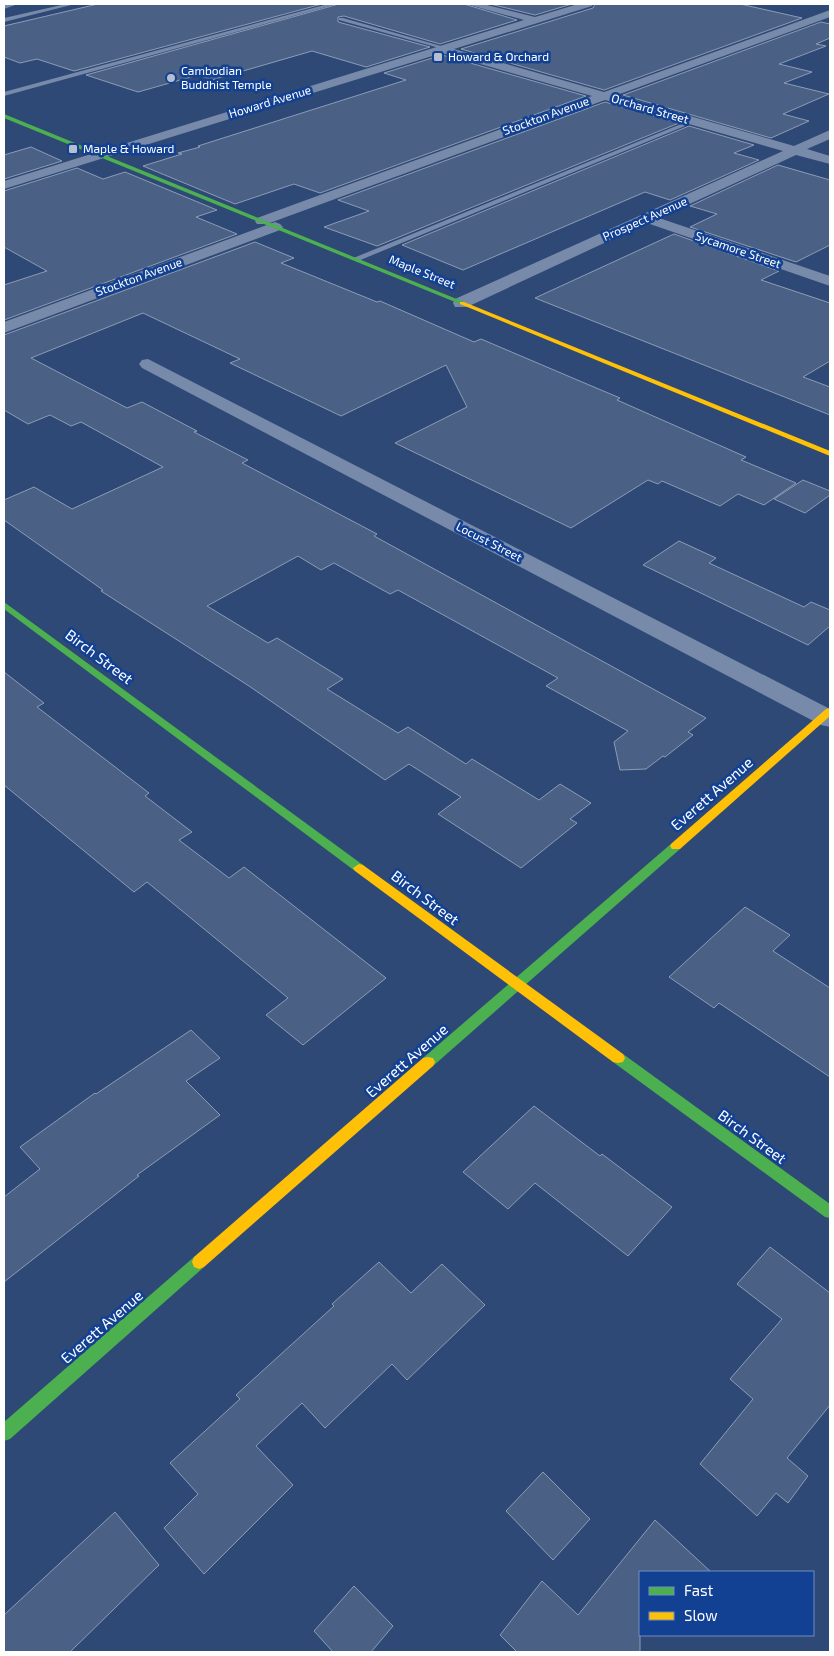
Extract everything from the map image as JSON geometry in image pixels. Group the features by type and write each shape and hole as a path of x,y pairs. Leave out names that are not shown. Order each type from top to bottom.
{"street":[{"path":"4,6 13,4"},
{"path":"471,4 536,20"},
{"name":"Howard Avenue","path":"4,185 588,4"},
{"path":"821,4 830,6"},
{"name":"Stockton Avenue","path":"4,328 268,224 603,96 830,13"},
{"name":"Orchard Street","path":"442,48 830,160"},
{"name":"Maple Street","path":"4,116 830,454"},
{"name":"Prospect Avenue","path":"461,303 830,134"},
{"name":"Sycamore Street","path":"646,218 830,281"},
{"name":"Locust Street","path":"148,364 828,716"},
{"name":"Birch Street","path":"4,604 517,985 830,1212"},
{"name":"Everett Avenue","path":"4,1433 828,716"}],"lane":[{"path":"4,20 72,4"},
{"path":"4,94 334,4"},
{"path":"341,19 442,48"},
{"path":"355,259 693,121"}],"building":[{"path":"98,4 322,4 74,71 37,59 20,63 4,57 4,26"},
{"path":"339,4 464,4 517,20 440,44 344,16 338,17 338,22 430,47 366,67 312,51 212,80 198,75 138,92 86,75"},
{"path":"490,4 572,4 535,15"},
{"path":"595,4 740,4 802,18 604,90 461,49 593,8"},
{"path":"821,22 830,24 830,38 816,44 826,46 779,64 812,72 784,83 829,94 783,114 809,121 771,138 623,95"},
{"path":"442,55 586,96 320,193 294,184 235,204 143,166 200,147 198,146 406,80 384,73"},
{"path":"605,102 679,123 377,246 324,227 369,211 338,200"},
{"path":"689,126 754,145 734,153 759,160 670,200 645,192 463,270 402,245"},
{"path":"31,147 62,161 4,179 4,155"},
{"path":"778,165 830,180 830,245 796,262 690,227 717,214 690,206"},
{"path":"77,168 103,179 125,172 217,210 196,217 237,234 4,320 4,285 47,271 4,247 4,191"},
{"path":"674,234 779,271 761,280 830,303 830,361 803,377 830,387 830,415 535,298"},
{"path":"255,242 294,258 281,263 377,302 380,301 474,342 481,339 620,398 617,400 746,457 741,460 796,483 764,505 738,494 720,506 662,481 658,484 648,480 571,528 395,443 467,407 446,365 341,416 230,363 240,359 143,313 31,358 127,408 142,402 197,431 194,432 248,460 242,463 377,534 374,536 706,718 688,732 693,735 646,769 620,770 614,742 628,731 546,686 558,678 398,590 390,594 334,563 321,570 298,556 207,606 268,643 277,638 343,679 327,689 398,733 408,727 466,764 472,759 539,800 560,784 591,803 570,819 577,823 521,868 438,814 461,797 409,764 385,780 249,686 101,591 103,590 4,520 4,500 34,487 72,509 163,467 81,422 71,426 50,415 28,424 4,410 4,335"},
{"path":"803,480 830,491 830,495 805,513 774,499"},
{"path":"679,541 716,558 709,563 804,607 811,602 830,610 830,626 808,645 643,565"},
{"path":"4,672 44,703 37,707 149,793 145,796 192,832 179,840 229,878 244,867 386,978 303,1045 266,1015 288,998 147,882 134,892 4,785"},
{"path":"745,907 790,935 773,951 830,988 830,1077 719,1003 714,1008 669,977"},
{"path":"191,1030 220,1058 186,1081 220,1115 137,1175 139,1176 4,1282 4,1197 40,1169 20,1147 95,1093"},
{"path":"534,1106 672,1207 628,1256 535,1183 508,1209 463,1172"},
{"path":"770,1247 830,1293 830,1405 787,1458 808,1476 788,1503 776,1493 757,1516 700,1464 753,1399 730,1379 782,1319 737,1284"},
{"path":"379,1262 411,1293 442,1264 485,1305 407,1380 392,1364 325,1428 302,1403 256,1446 293,1485 204,1574 164,1528 198,1494 170,1463 240,1399 236,1395 334,1306 332,1304"},
{"path":"543,1472 590,1519 553,1560 506,1511"},
{"path":"115,1512 159,1565 70,1652 4,1652 4,1615"},
{"path":"655,1520 710,1571 639,1571 640,1652 517,1652 500,1635 542,1581 578,1615"},
{"path":"354,1586 393,1626 371,1652 333,1652 314,1631"}],"traffic: fast":[{"path":"4,116 462,303"},
{"path":"4,605 359,868"},
{"path":"428,1062 676,846"},
{"path":"618,1058 830,1212"},
{"path":"4,1433 199,1262"}],"traffic: slow":[{"path":"462,303 830,454"},
{"path":"676,846 830,711"},
{"path":"359,868 618,1058"},
{"path":"199,1262 428,1062"}],"place":[{"name":"Howard & Orchard","path":"438,57"},
{"name":"Cambodian Buddhist Temple","path":"171,78"},
{"name":"Maple & Howard","path":"73,149"}]}
